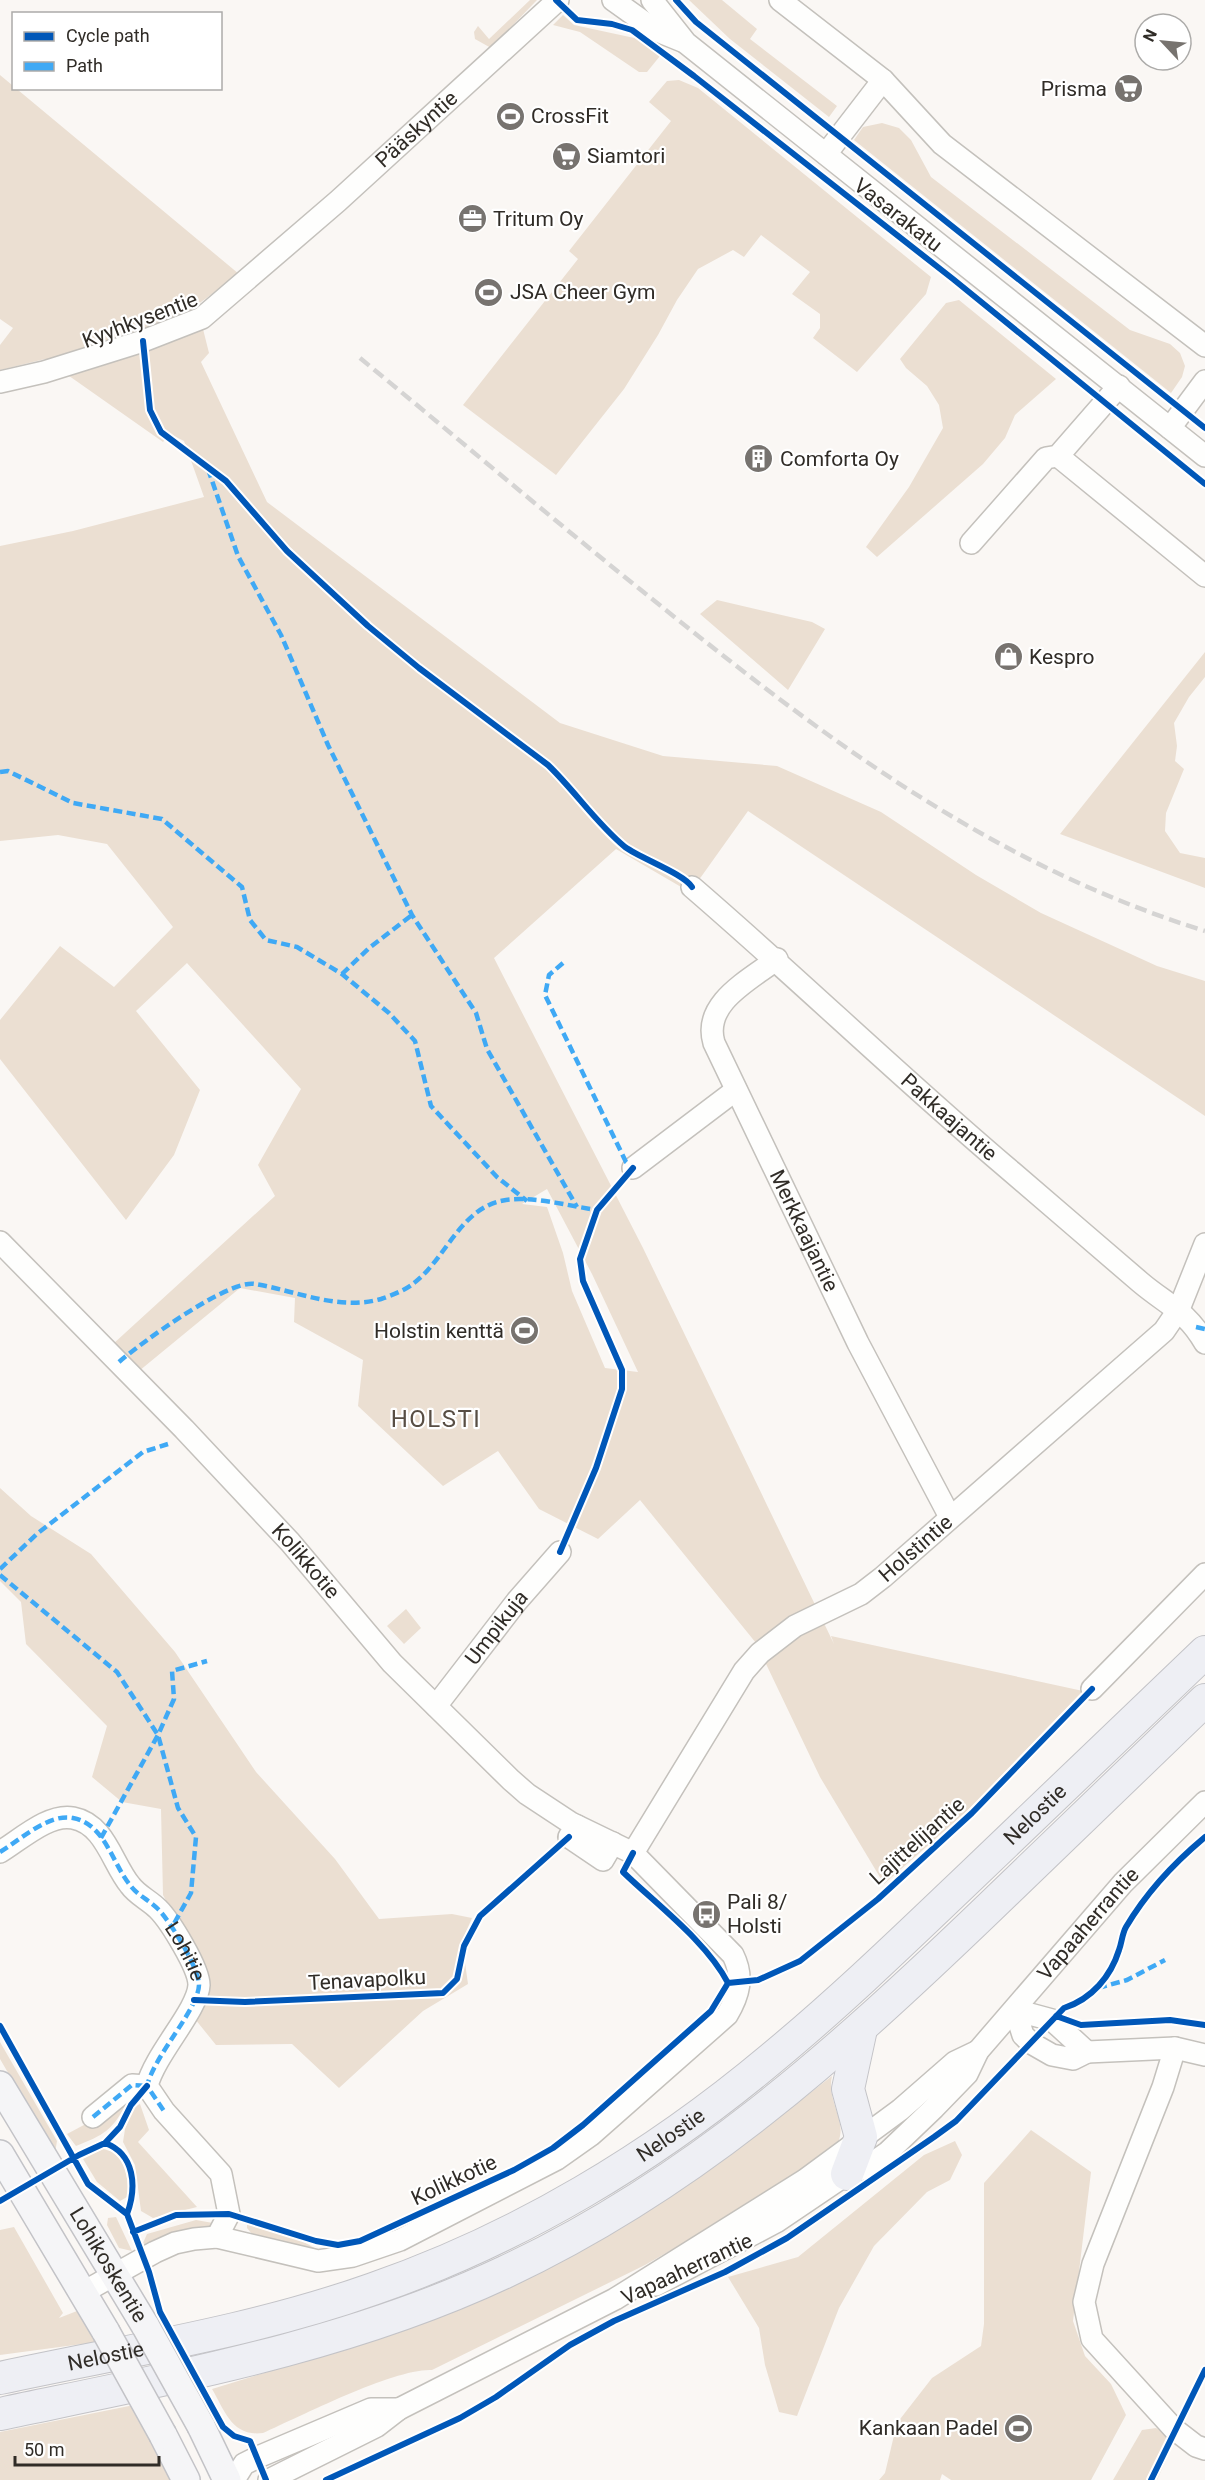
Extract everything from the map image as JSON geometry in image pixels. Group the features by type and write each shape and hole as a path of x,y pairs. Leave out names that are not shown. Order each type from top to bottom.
{"highway":[{"name":"Nelostie","path":"0,2378 210,2336 287,2316 373,2289 501,2235 570,2200 710,2107 770,2061 852,1990 1205,1652"},
{"name":"Nelostie","path":"0,2414 227,2366 315,2343 393,2317 503,2273 591,2229 665,2184 730,2138 861,2029 1205,1700"},
{"path":"847,2174 861,2137 848,2089 861,2029"}],"main road":[{"name":"Lohikoskentie","path":"0,2085 130,2300 201,2426 226,2480"},
{"name":"Lohikoskentie","path":"0,2154 87,2300 186,2480"}],"street":[{"name":"Pääskyntie","path":"274,256 558,0"},
{"name":"Vasarakatu","path":"613,0 655,30 686,43"},
{"name":"Vasarakatu","path":"652,0 686,43 1205,456"},
{"path":"780,0 883,80 942,144 1205,346"},
{"path":"826,154 883,80"},
{"name":"Kyyhkysentie","path":"0,382 66,365 202,318 274,256"},
{"path":"1170,428 1205,381"},
{"path":"971,543 1046,458 1058,456 1119,386"},
{"path":"1058,456 1205,576"},
{"name":"Pakkaajantie","path":"692,887 777,959 1011,1171 1142,1283 1179,1309 1194,1324 1205,1343"},
{"name":"Merkkaajantie","path":"777,959 727,997 712,1020 711,1032 714,1043 858,1343 950,1517"},
{"path":"633,1168 736,1090"},
{"name":"Kolikkotie","path":"0,1242 184,1429 314,1568 392,1663 527,1794 577,1826 633,1853 733,1955 738,1966 740,1982 736,2000 727,2015 591,2135 557,2159 400,2240 353,2256 318,2260 217,2237 175,2243 115,2276 87,2300"},
{"name":"Holstintie","path":"633,1853 733,1686 760,1653 795,1626 861,1594 1164,1331 1179,1309 1205,1244"},
{"name":"Umpikuja","path":"436,1706 517,1601 560,1552"},
{"path":"1092,1689 1205,1574"},
{"name":"Vapaaherrantie","path":"615,2299 666,2282 719,2254 776,2222 847,2174 865,2168 896,2144 967,2074 978,2051 1123,1883 1205,1802"},
{"name":"Lohitie","path":"0,1852 56,1818 70,1817 85,1820 96,1829 130,1886 159,1910 196,1970 199,1986 194,2000 151,2070 147,2086"},
{"path":"1015,2010 1052,2020 1087,2052"},
{"path":"1015,2010 1023,2035 1031,2043 1052,2055 1073,2058 1087,2052 1175,2048 1205,2055"},
{"path":"1175,2048 1163,2087 1093,2264 1084,2302 1092,2339 1174,2429 1196,2446 1205,2449"},
{"name":"Vapaaherrantie","path":"269,2480 377,2426 399,2409 615,2299 805,2180 900,2110 955,2062 978,2051"},
{"path":"93,2117 132,2085 147,2086 164,2111 221,2174 229,2214 217,2237"},
{"name":"Vapaaherrantie","path":"234,2480 244,2464 258,2457 371,2409 399,2409"}],"shaded area":[{"path":"530,0 537,0 491,48 475,39 474,32 478,26 489,39"},
{"path":"689,0 722,0 757,29 750,39 837,106 829,117 730,39"},
{"path":"563,15 574,25 639,39 660,56 647,72 639,72 580,32 553,25"},
{"path":"0,75 12,85 12,90 18,90 239,274 197,305 209,353 201,362 267,502 560,723 663,756 777,766 881,812 976,875 1041,913 1157,966 1205,981 1205,1116 748,811 701,877 688,891 616,849 494,958 643,1248 834,1644 831,1636 1083,1691 967,1811 884,1884 820,1777 756,1643 640,1500 598,1539 539,1509 498,1451 443,1486 358,1406 363,1360 294,1322 295,1298 240,1288 139,1371 113,1344 275,1196 258,1165 301,1089 187,963 136,1011 200,1090 174,1155 126,1220 0,1059 0,1020 60,946 114,987 173,927 107,844 58,835 0,841 0,546 73,531 204,497 184,441 170,434 163,442 45,359 0,370 0,345 13,328 0,319","holes":["547,1189 592,1274 638,1372 605,1368 572,1291 563,1253 547,1207 522,1204"]},
{"path":"679,80 698,88 931,277 926,294 857,372 813,338 820,328 820,314 792,294 810,272 761,235 744,257 733,250 698,269 624,389 556,475 463,405 578,259 569,251 671,121 649,102 667,81"},
{"path":"882,123 899,128 911,140 931,177 1130,330 1170,344 1180,353 1185,366 1182,377 1171,393 854,140 863,127"},
{"path":"959,300 1056,379 1015,415 1005,438 983,464 877,557 866,547 909,487 943,428 939,405 927,386 906,368 900,359 946,303"},
{"path":"717,600 812,622 825,629 788,690 700,614"},
{"path":"1205,652 1205,677 1189,697 1174,723 1177,746 1175,761 1184,769 1166,813 1165,831 1180,853 1205,858 1205,888 1060,834"},
{"path":"0,1488 31,1516 91,1554 175,1652 256,1772 335,1859 379,1919 452,1914 472,1918 462,1941 468,1984 423,2011 339,2088 292,2044 216,2045 195,2019 199,1961 163,1895 161,1809 122,1802 92,1777 107,1726 26,1644 21,1602 0,1581"},
{"path":"406,1609 421,1628 404,1644 387,1626"},
{"path":"0,2042 57,2141 55,2153 0,2059"},
{"path":"832,2076 832,2097 840,2125 840,2134 837,2144 830,2153 722,2221 645,2265 432,2370 416,2371 372,2385 263,2433 252,2433 237,2427 226,2414 212,2389 401,2331 510,2286 601,2240 673,2194 739,2148"},
{"path":"127,2102 112,2125 94,2138 76,2146 67,2134"},
{"path":"140,2104 149,2130 138,2142 197,2207 153,2218 141,2211 135,2165 123,2142 125,2129 134,2107"},
{"path":"1031,2130 1091,2172 1073,2321 1085,2356 1111,2384 1126,2415 1091,2480 951,2480 942,2474 940,2480 879,2480 885,2473 897,2423 932,2378 981,2346 984,2324 984,2183"},
{"path":"955,2141 962,2155 950,2180 927,2192 874,2246 839,2308 797,2416 779,2412 765,2365 759,2328 728,2277 798,2257 924,2155"},
{"path":"103,2149 117,2153 124,2169 128,2186 127,2197 120,2201 97,2182 83,2159"},
{"path":"116,2217 132,2251 119,2248 107,2225 108,2218"},
{"path":"196,2220 213,2223 207,2229 146,2246 143,2243 147,2234"},
{"path":"251,2223 300,2240 320,2251 252,2234 247,2228 247,2224"},
{"path":"14,2227 63,2313 59,2318 77,2311 97,2342 0,2355 0,2230"},
{"path":"134,2405 170,2480 0,2480 0,2432"},
{"path":"1156,2428 1167,2435 1173,2445 1157,2480 1113,2480 1142,2430"}],"railway":[{"path":"360,358 667,611 793,709 856,754 987,837 1056,873 1129,904 1205,931"}],"marked path":[{"path":"208,469 238,556 281,635 328,745 412,915 476,1013 487,1049 577,1207"},
{"path":"0,772 8,771 73,803 162,819 242,887 250,920 266,940 297,947 342,974 389,1013 415,1041 431,1106 497,1177 527,1201"},
{"path":"342,974 369,948 412,915"},
{"path":"563,963 549,975 545,995 626,1162 633,1168"},
{"path":"119,1362 185,1314 225,1291 242,1285 255,1284 318,1299 349,1303 381,1299 393,1294 411,1286 436,1261 466,1223 490,1204 506,1200 528,1199 597,1210"},
{"path":"1196,1327 1205,1329"},
{"path":"0,1569 38,1533 143,1452 168,1444"},
{"path":"0,1575 117,1672 158,1735 178,1808 196,1837 191,1893 171,1929"},
{"path":"101,1838 158,1735 174,1699 172,1671 207,1661"},
{"path":"0,1852 45,1823 64,1818 84,1822 100,1836 133,1889 158,1909 176,1934 194,1968 199,1985 192,2007 158,2060 147,2086 164,2111"},
{"path":"1098,1988 1127,1980 1165,1960"},
{"path":"93,2117 132,2085 147,2086"}],"cycle path":[{"path":"556,0 577,20 612,24 632,30 694,76 953,279 1205,484"},
{"path":"676,0 696,22 1205,428"},
{"path":"143,341 150,410 161,432 226,481 287,551 368,626 419,668 548,765 625,847 681,877 692,887"},
{"path":"560,1552 596,1468 622,1389 622,1370 583,1281 580,1259 597,1210 633,1168"},
{"name":"Lajittelijantie","path":"133,2232 176,2215 229,2214 316,2241 338,2245 360,2241 514,2170 553,2148 583,2125 711,2011 728,1983 758,1980 800,1961 878,1899 972,1813 1092,1689"},
{"name":"Tenavapolku","path":"194,2000 245,2002 443,1993 457,1979 464,1946 480,1916 569,1837"},
{"path":"326,2480 460,2418 496,2397 570,2345 614,2321 725,2272 787,2238 956,2121 1064,2008 1092,1993 1111,1969 1126,1927 1143,1902 1172,1867 1205,1837"},
{"path":"633,1853 623,1872 694,1938 719,1968 728,1983"},
{"path":"1056,2016 1081,2025 1170,2020 1205,2025"},
{"path":"0,2026 88,2184 127,2214 149,2272 160,2312 223,2427 234,2436 250,2441 266,2480"},
{"path":"0,2201 79,2155 105,2143 120,2127 131,2105 147,2086"},
{"path":"105,2143 122,2155 131,2172 132,2193 127,2214"},
{"path":"1151,2480 1205,2370"}],"place":[{"name":"Prisma","path":"1128,89"},
{"name":"CrossFit","path":"510,116"},
{"name":"Siamtori","path":"566,156"},
{"name":"Tritum Oy","path":"472,219"},
{"name":"JSA Cheer Gym","path":"489,292"},
{"name":"Comforta Oy","path":"759,459"},
{"name":"Kespro","path":"1008,657"},
{"name":"Holstin kenttä","path":"525,1331"},
{"name":"Pali 8/ Holsti","path":"706,1914"},
{"name":"Kankaan Padel","path":"1019,2428"}],"district":[{"name":"HOLSTI","path":"436,1419"}]}
